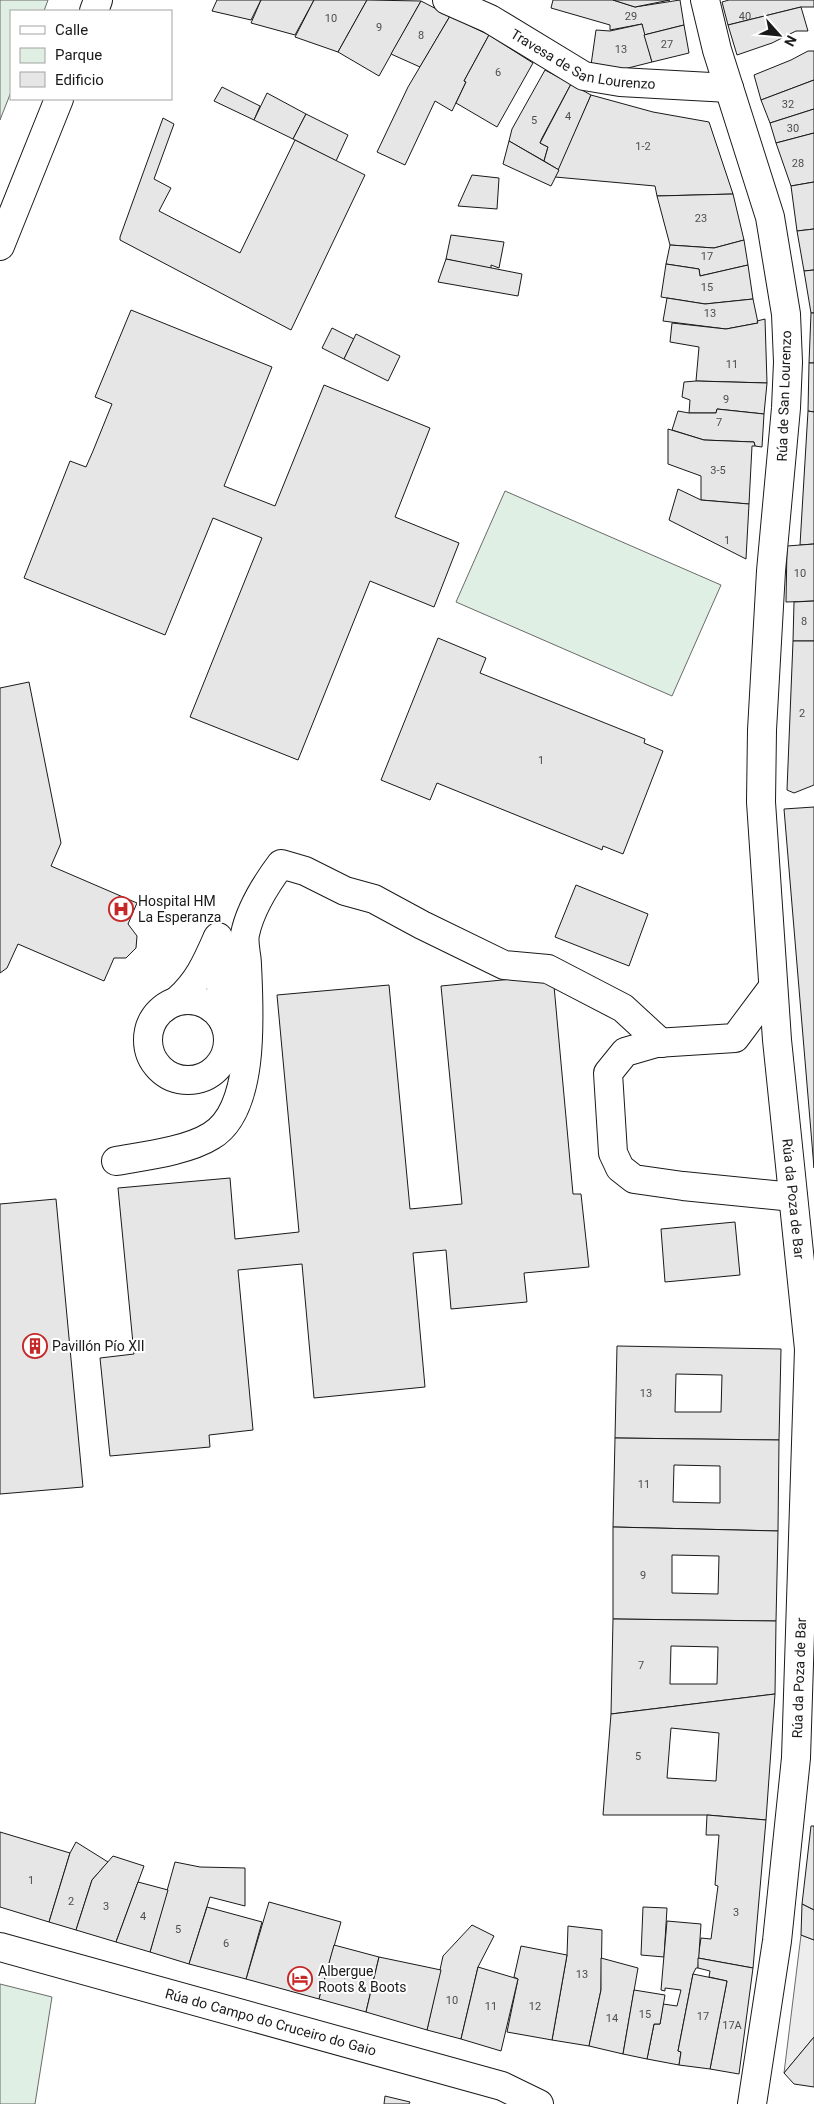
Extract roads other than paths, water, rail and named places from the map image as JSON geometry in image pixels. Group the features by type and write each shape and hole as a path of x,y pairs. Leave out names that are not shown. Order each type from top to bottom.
{"street":[{"name":"Travesa de San Lourenzo","path":"447,0 490,19 584,76 620,82 729,88"},
{"name":"Rúa de San Lourenzo","path":"705,0 717,50 772,226 782,280 787,338 786,408 771,571 761,756 761,802"},
{"path":"0,246 59,100"},
{"name":"Rúa da Poza de Bar","path":"752,2104 777,1941 798,1727 809,1349 772,987 761,802"},
{"path":"116,1161 173,1150 210,1137 222,1128 231,1116 243,1086 248,1042 247,964 244,936 269,879 281,864 305,870 345,891 374,899 504,965 548,969 623,1008 661,1043"},
{"path":"178,1000 192,999 204,1002 216,1010 228,1032 228,1046 224,1058 217,1068 206,1076 193,1080 179,1079 167,1074 157,1066 150,1054 149,1027 156,1015 166,1006 178,1000 192,987 205,967 218,937 223,1020"},
{"path":"772,987 736,1038 661,1043 625,1052 608,1073 613,1153 620,1168 634,1178 683,1186 793,1196"},
{"name":"Rúa do Campo do Cruceiro do Gaio","path":"0,1948 502,2086 539,2104"}],"place":[{"name":"Hospital HM La Esperanza","path":"121,909"},
{"name":"Pavillón Pío XII","path":"35,1346"},
{"name":"Albergue Roots & Boots","path":"300,1979"}]}
